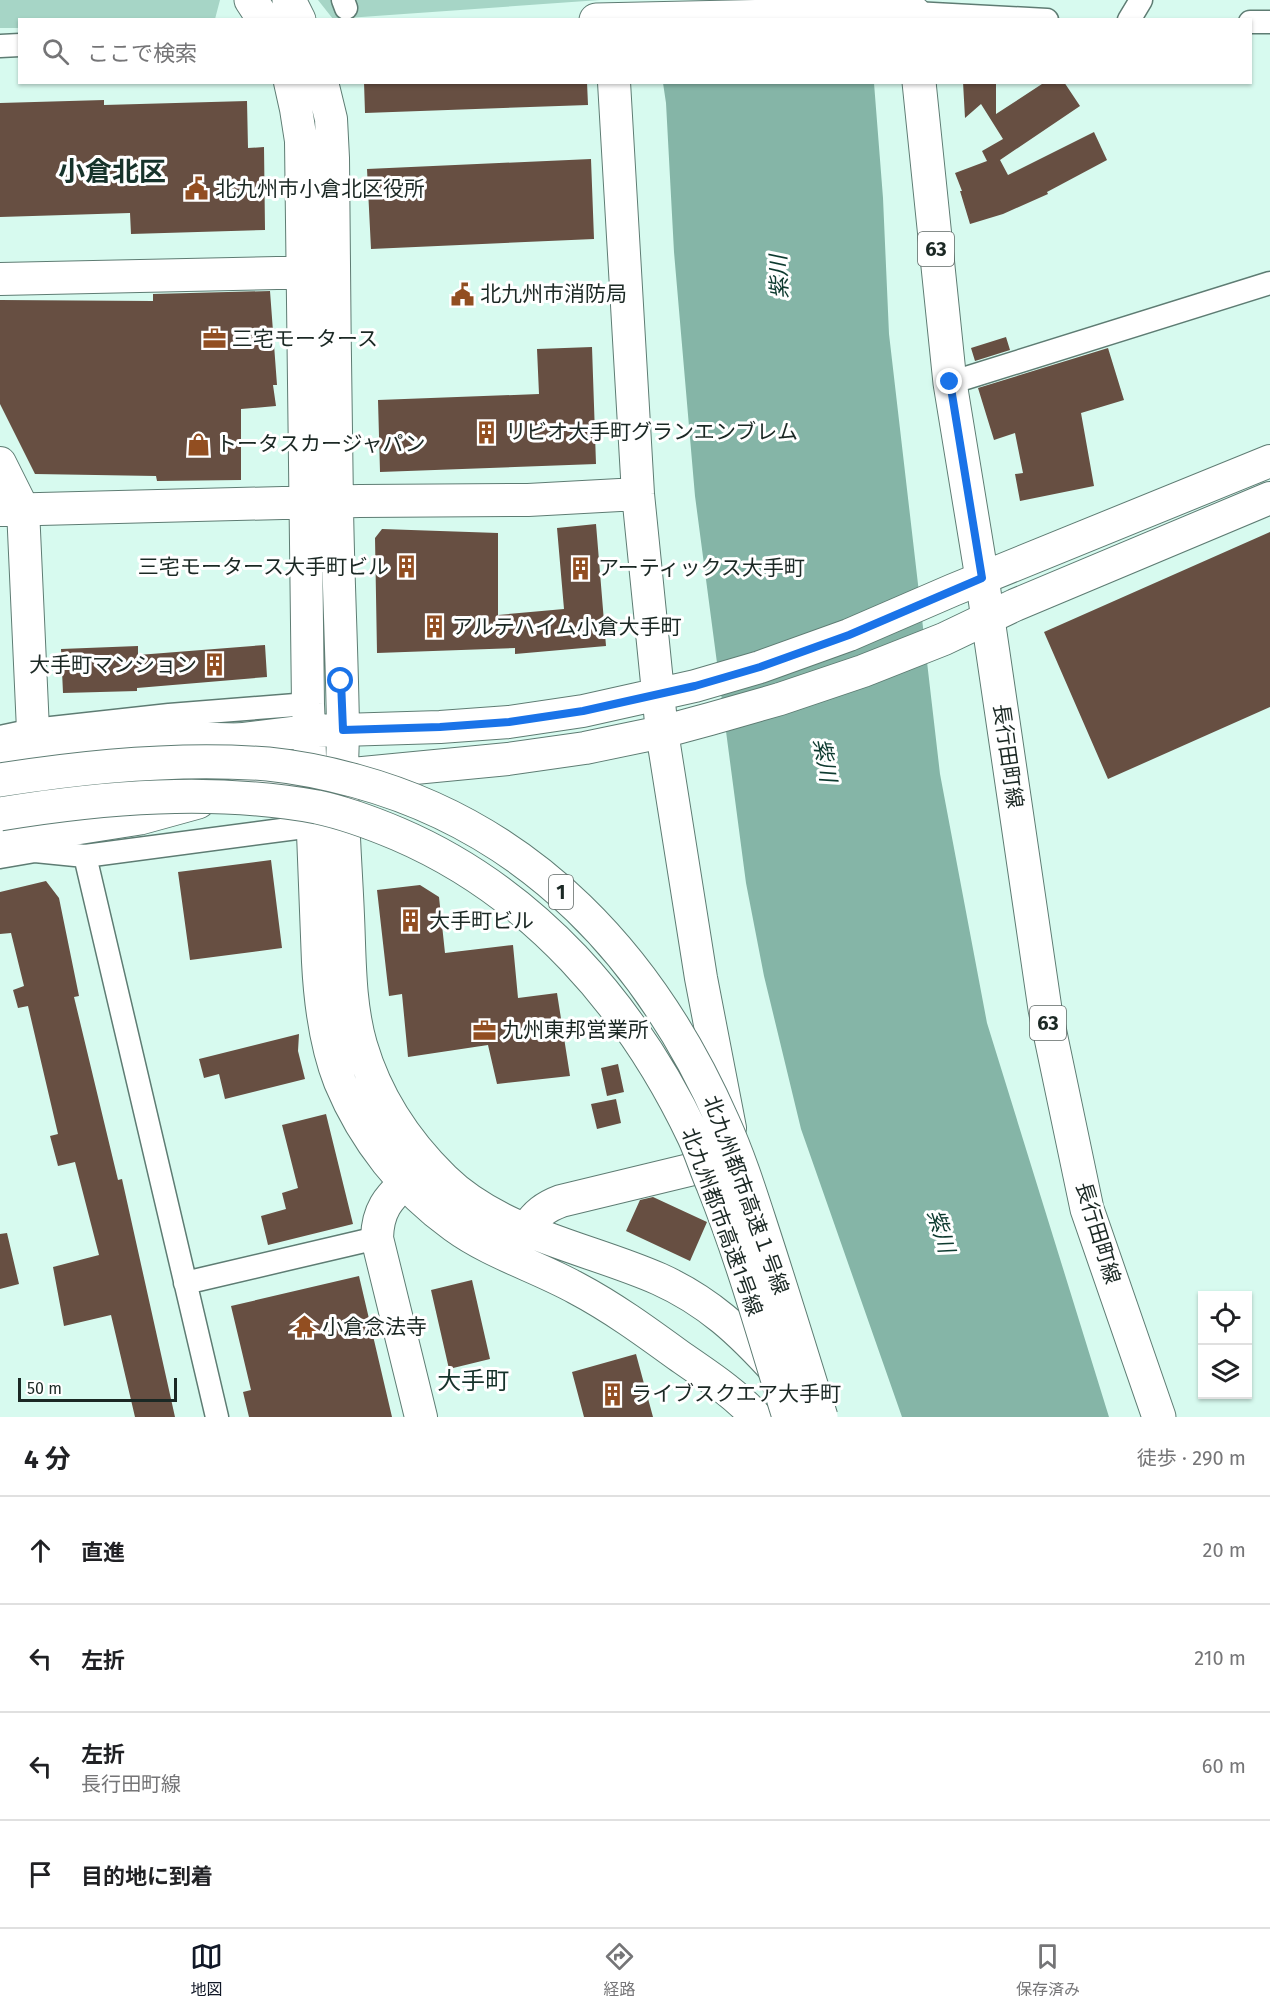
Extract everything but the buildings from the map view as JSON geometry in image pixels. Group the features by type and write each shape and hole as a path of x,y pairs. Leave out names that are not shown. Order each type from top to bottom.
{"main road":[{"path":"252,0 263,18"},
{"path":"289,0 298,18"},
{"path":"646,18 913,11"},
{"name":"長行田町線","path":"919,84 950,382 982,578 1045,1009 1087,1209 1159,1417"},
{"path":"0,757 145,738 239,740"},
{"name":"北九州都市高速１号線","path":"0,780 83,769 206,762 270,764 332,775 392,791 448,815 505,847 545,878 590,917 621,953 655,999 690,1055 724,1123 752,1200 821,1417"},
{"path":"0,840 140,818 253,787"},
{"name":"北九州都市高速1号線","path":"0,814 130,799 195,797 258,799 318,808 362,820 420,844 462,867 515,903 549,933 602,990 661,1076 689,1127 723,1210 789,1417"}],"street":[{"path":"1130,18 1141,0"},
{"path":"913,11 1017,18"},
{"path":"1252,22 1270,22"},
{"path":"0,46 18,45"},
{"path":"291,84 297,109 319,272 322,502 308,717 320,1003 339,1081 378,1150 404,1184 426,1205 485,1245 575,1287 626,1317 722,1385 756,1417"},
{"path":"319,272 333,158 331,119 322,84"},
{"path":"526,1229 537,1214 561,1201 710,1165 723,1151 730,1128 701,978 662,732 638,494 614,84"},
{"path":"0,279 143,278 319,272"},
{"path":"950,382 1270,283"},
{"path":"0,737 33,730 169,715 308,717 343,730 509,722 583,711 695,686 760,667 849,635 936,597 1270,461"},
{"path":"0,464 12,509 33,730"},
{"path":"12,509 528,500 638,494"},
{"path":"0,829 253,787 342,775 508,759 585,748 698,723 842,678 944,639 988,618 1270,498"},
{"path":"322,502 343,730 342,775 352,1006 375,1085 393,1117 426,1160 447,1182 499,1217 658,1279 716,1311 753,1345 790,1387 811,1417"},
{"path":"0,770 239,740 308,717"},
{"path":"0,857 34,851 86,856 312,826"},
{"path":"86,856 217,1417"},
{"path":"421,1417 377,1238 382,1208 426,1160"},
{"path":"185,1283 377,1238"},
{"path":"671,1349 731,1417"}],"shaded area":[{"path":"0,0 220,0 215,18 18,18 18,28 0,28"},
{"path":"318,0 600,0 347,18 332,18"}],"water":[{"name":"紫川","path":"663,84 874,84 883,198 889,334 940,774 987,1023 1109,1417 902,1417 801,1129 764,976 746,883 695,496 674,252"}],"place":[{"name":"北九州市小倉北区役所","path":"197,189"},
{"name":"北九州市消防局","path":"462,294"},
{"name":"三宅モータース","path":"214,339"},
{"name":"リビオ大手町グランエンブレム","path":"487,432"},
{"name":"トータスカージャパン","path":"198,444"},
{"name":"三宅モータース大手町ビル","path":"407,567"},
{"name":"アーティックス大手町","path":"580,568"},
{"name":"アルテハイム小倉大手町","path":"434,627"},
{"name":"大手町マンション","path":"215,665"},
{"name":"大手町ビル","path":"411,921"},
{"name":"九州東邦営業所","path":"484,1030"},
{"name":"小倉念法寺","path":"304,1327"},
{"name":"ライブスクエア大手町","path":"613,1394"}],"district":[{"name":"小倉北区","path":"112,172"},
{"name":"大手町","path":"473,1381"}],"route":[{"path":"341,681 343,730 509,722 583,711 695,686 760,667 849,635 982,578 950,382"}]}
